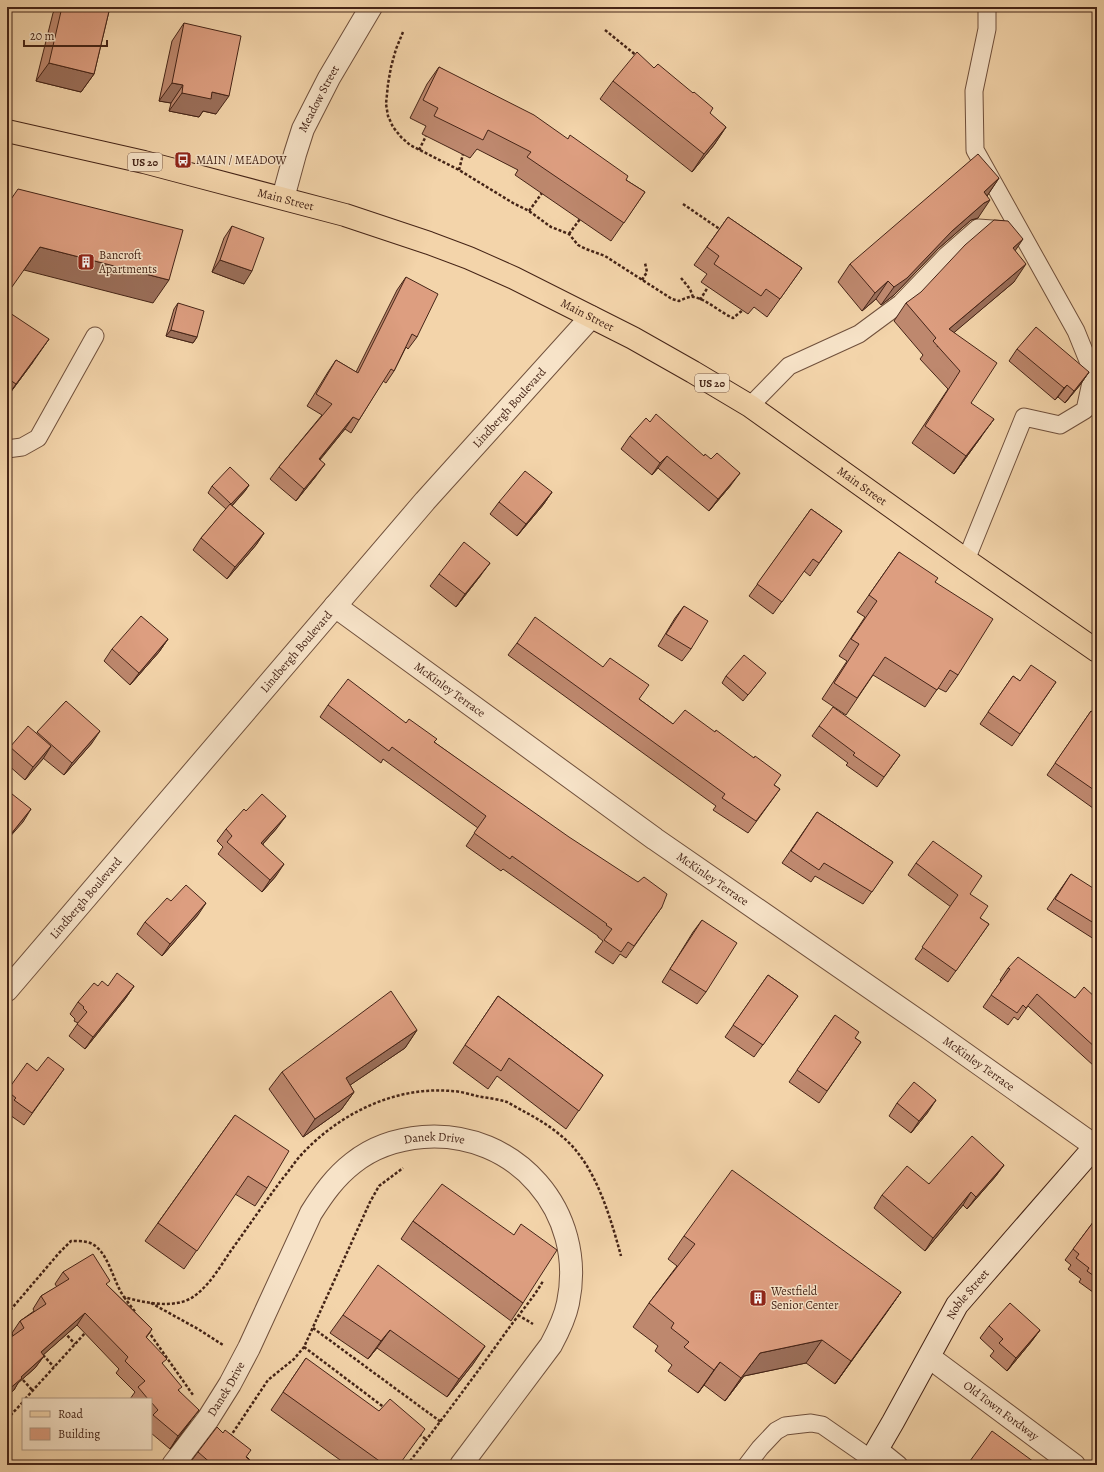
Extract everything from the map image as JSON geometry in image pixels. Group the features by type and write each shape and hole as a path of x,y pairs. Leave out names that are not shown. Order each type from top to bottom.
{"main road":[{"name":"Main Street","path":"7,131 144,162 345,215 449,250 514,278 663,355 750,406 966,560 1097,651"}],"street":[{"name":"Meadow Street","path":"283,198 303,129 329,78 371,7"},
{"name":"Lindbergh Boulevard","path":"7,990 425,501 591,317"},
{"name":"McKinley Terrace","path":"335,606 655,839 1096,1145"},
{"name":"Danek Drive","path":"173,1465 208,1419 230,1384 311,1214 323,1194 337,1177 354,1162 373,1151 394,1142 437,1136 460,1138 481,1144 501,1153 520,1165 536,1180 550,1198 568,1239 571,1260 571,1283 568,1304 561,1326 551,1345 461,1465"},
{"name":"Noble Street","path":"872,1457 957,1305 1096,1145"},
{"name":"Old Town Fordway","path":"929,1357 1074,1465"}],"lane":[{"path":"966,560 1024,417 1060,425 1085,410 1093,373 1076,330 975,150 974,91 987,29 987,7"},
{"path":"750,406 788,366 859,334 901,303 946,256 978,228 1008,230 1024,238"},
{"path":"7,449 22,447 38,438 95,336"},
{"path":"747,1465 758,1450 776,1431 785,1426 811,1423 822,1425 872,1457 899,1465"}],"path":[{"path":"605,30 642,60"},
{"path":"402,32 391,67 386,104 388,116 393,127 410,145 459,170 529,211 552,227 568,234 578,244 586,249 605,256 672,299 679,302 693,297 733,318 743,310"},
{"path":"419,150 426,136"},
{"path":"459,170 462,154"},
{"path":"529,211 542,193"},
{"path":"683,204 727,234"},
{"path":"568,234 580,219"},
{"path":"642,280 647,272 645,263"},
{"path":"681,278 690,289 693,297"},
{"path":"700,300 708,286"},
{"path":"124,1297 140,1302 151,1303 180,1302 193,1297 205,1286 219,1268 274,1190 302,1154 342,1119 366,1107 390,1098 417,1092 450,1090 506,1102 540,1119 578,1153 590,1171 612,1222 621,1256"},
{"path":"227,1434 230,1438 268,1380 294,1359 304,1346 376,1191 388,1178 404,1167"},
{"path":"7,1314 59,1252 71,1241 87,1242 98,1247 106,1259 114,1281 137,1316"},
{"path":"407,1465 458,1400 518,1315 535,1296 545,1278"},
{"path":"116,1298 121,1293"},
{"path":"151,1303 219,1342 242,1361"},
{"path":"518,1315 535,1326"},
{"path":"312,1328 441,1422"},
{"path":"27,1398 89,1329"},
{"path":"146,1329 196,1399"},
{"path":"64,1332 75,1344"},
{"path":"304,1346 390,1412"},
{"path":"43,1355 54,1367"},
{"path":"23,1380 33,1391"},
{"path":"7,1420 22,1403"},
{"path":"7,1411 10,1416"},
{"path":"415,1430 427,1440"}],"building":[{"path":"62,7 110,7 94,74 49,63"},
{"path":"184,23 241,36 229,96 212,92 211,99 182,93 183,85 172,83"},
{"path":"637,52 654,68 658,64 713,108 710,113 726,127 704,154 613,81"},
{"path":"439,67 534,115 568,139 570,135 628,176 626,180 645,192 624,223 527,157 531,152 488,130 483,140 434,116 438,108 423,100"},
{"path":"978,154 999,178 984,192 990,200 984,203 952,231 907,278 894,287 888,281 875,293 850,264"},
{"path":"18,189 183,230 169,280 40,247 7,294 7,205"},
{"path":"728,217 802,268 780,299 766,289 761,296 714,264 719,256 707,247"},
{"path":"994,220 1008,221 1023,239 1013,248 1026,264 949,329 997,363 971,403 994,419 966,456 925,426 960,371 933,341 936,338 906,303 921,292 965,245"},
{"path":"232,226 264,238 252,271 220,260"},
{"path":"406,277 438,294 417,337 412,334 394,371 391,369 359,420 353,417 319,459 325,464 304,489 279,467 332,404 316,394 336,360 358,373"},
{"path":"178,303 204,311 197,337 171,330"},
{"path":"7,311 49,339 16,384 7,378"},
{"path":"1036,327 1089,372 1074,391 1067,385 1064,388 1017,349"},
{"path":"656,414 704,456 705,454 711,459 717,453 740,473 718,499 667,456 660,463 630,436 646,418 650,422"},
{"path":"230,467 249,485 231,504 212,486"},
{"path":"525,471 552,492 526,524 499,502"},
{"path":"230,504 264,533 235,567 201,538"},
{"path":"811,509 842,531 819,563 813,559 782,602 757,584"},
{"path":"464,542 490,563 465,594 439,574"},
{"path":"899,552 938,578 935,582 993,619 958,675 950,670 937,690 885,657 857,698 834,683 859,644 851,639 877,601 869,595"},
{"path":"684,606 708,621 691,649 666,634"},
{"path":"141,616 168,639 139,673 112,649"},
{"path":"535,617 603,667 610,658 649,685 639,699 673,724 685,710 715,732 716,730 754,758 755,756 781,775 774,785 780,789 756,821 722,798 725,794 517,643"},
{"path":"744,655 766,673 748,695 726,676"},
{"path":"1031,665 1056,682 1020,734 988,712 1013,676 1020,681"},
{"path":"348,679 406,723 409,719 437,739 434,742 569,837 638,882 644,877 667,894 662,907 634,946 628,942 621,952 604,940 612,929 606,925 607,924 512,856 510,859 474,833 486,816 392,747 389,751 328,705"},
{"path":"66,701 100,731 72,763 37,732"},
{"path":"833,707 900,755 884,777 853,755 855,753 819,726"},
{"path":"1091,711 1097,715 1097,792 1055,763"},
{"path":"28,726 51,746 33,767 10,747"},
{"path":"7,790 31,809 7,839"},
{"path":"262,794 286,816 261,843 284,864 270,880 227,842 232,836 226,829 244,809 246,811"},
{"path":"817,812 893,862 872,892 824,863 819,870 791,851"},
{"path":"933,841 982,876 970,894 988,906 980,918 989,924 956,971 922,947 958,895 916,863"},
{"path":"1071,874 1093,888 1092,890 1097,894 1097,925 1055,899"},
{"path":"186,885 206,903 170,944 145,922 167,898 171,901"},
{"path":"702,920 737,943 706,992 670,969"},
{"path":"1018,957 1075,998 1084,987 1097,999 1097,1049 1037,994 1026,1008 1023,1005 1017,1013 991,995 1010,969 1008,968"},
{"path":"117,973 134,986 93,1037 77,1024 87,1012 78,1002 94,983 98,986 102,981 108,986"},
{"path":"768,975 798,996 763,1045 733,1025"},
{"path":"391,991 417,1030 346,1078 354,1092 315,1119 282,1072"},
{"path":"498,996 603,1075 579,1111 509,1058 501,1071 465,1045"},
{"path":"835,1015 859,1032 855,1038 861,1042 827,1091 797,1070"},
{"path":"48,1057 64,1069 32,1113 14,1100 16,1098 7,1091 27,1063 37,1071"},
{"path":"914,1082 936,1100 919,1121 897,1103"},
{"path":"235,1115 289,1151 267,1188 248,1176 197,1251 158,1223"},
{"path":"972,1136 1004,1165 976,1197 971,1192 933,1238 882,1195 907,1166 929,1184"},
{"name":"Westfield Senior Center","path":"732,1170 901,1292 851,1361 822,1340 760,1353 741,1378 720,1362 714,1370 684,1347 689,1342 671,1328 674,1323 649,1303 695,1244 684,1236"},
{"path":"442,1184 514,1235 521,1224 557,1250 523,1303 413,1221"},
{"path":"1097,1217 1097,1278 1087,1271 1089,1268 1076,1258 1079,1254 1073,1249"},
{"path":"93,1254 110,1281 106,1284 152,1329 146,1337 167,1359 162,1363 182,1387 178,1390 199,1410 178,1436 153,1415 158,1410 152,1403 152,1398 147,1398 138,1387 145,1381 125,1361 128,1357 85,1313 41,1352 44,1356 7,1391 7,1340 24,1328 20,1321 46,1304 41,1296 69,1279 63,1272"},
{"path":"378,1265 485,1346 459,1379 390,1330 381,1341 343,1315"},
{"path":"1010,1303 1040,1330 1016,1358 999,1343 1003,1339 989,1326"},
{"path":"306,1358 379,1411 390,1399 425,1429 399,1465 385,1465 283,1392"},
{"path":"217,1427 223,1433 225,1430 251,1450 246,1457 255,1465 213,1465 198,1452"},
{"path":"992,1431 1034,1462 1032,1465 967,1465"}],"place":[{"name":"MAIN / MEADOW","path":"183,160"},
{"name":"Bancroft Apartments","path":"86,262"},
{"name":"Westfield Senior Center","path":"758,1298"}]}
